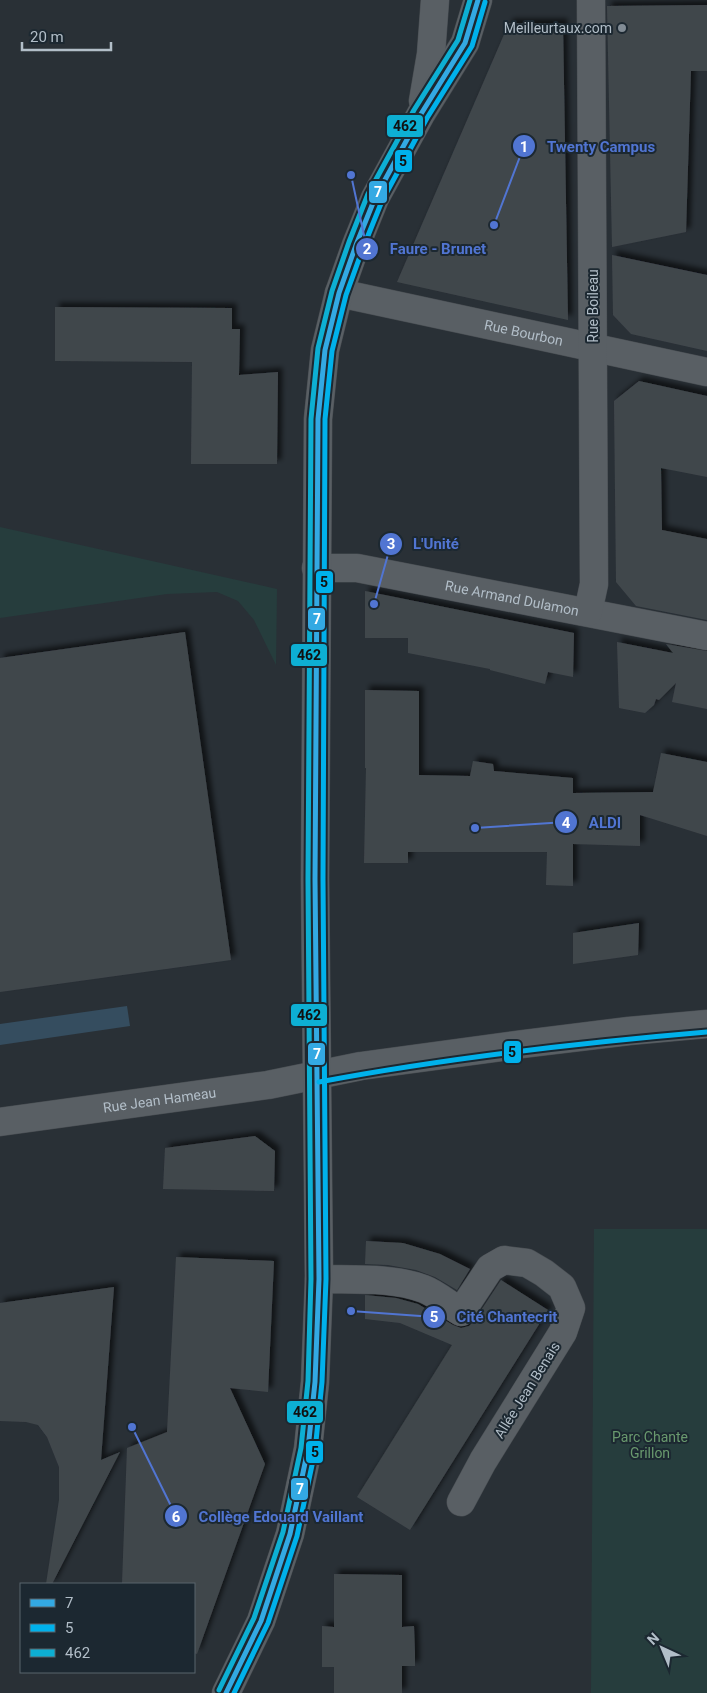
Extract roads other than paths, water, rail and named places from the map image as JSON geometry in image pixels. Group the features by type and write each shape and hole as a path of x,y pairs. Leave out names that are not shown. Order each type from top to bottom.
{"street":[{"path":"421,114 431,54 435,0"},
{"path":"226,1693 261,1621 290,1534 308,1449 317,1350 319,1279 315,879 316,568 318,419 325,350 339,293 356,245 376,198 421,114 464,43 478,0"},
{"name":"Rue Boileau","path":"588,612 594,584 591,0"},
{"name":"Rue Bourbon","path":"339,293 707,372"},
{"name":"Rue Armand Dulamon","path":"316,568 357,568 707,636"},
{"name":"Rue Jean Hameau","path":"0,1122 268,1085 361,1066 629,1031 707,1024"},
{"name":"Allée Jean Benais","path":"319,1279 399,1283 425,1290 461,1312 490,1268 504,1260 528,1263 562,1287 571,1308 563,1332 483,1461 461,1502"}],"water":[{"path":"127,1006 130,1026 0,1045 0,1024"}],"place":[{"name":"Meilleurtaux.com","path":"622,28"},
{"name":"Faure - Brunet","path":"351,175"},
{"name":"Twenty Campus","path":"494,225"},
{"name":"L'Unité","path":"374,604"},
{"name":"ALDI","path":"475,828"},
{"name":"Cité Chantecrit","path":"351,1311"},
{"name":"Collège Edouard Vaillant","path":"132,1427"}],"park label":[{"name":"Parc Chante Grillon","path":"650,1445"}]}
